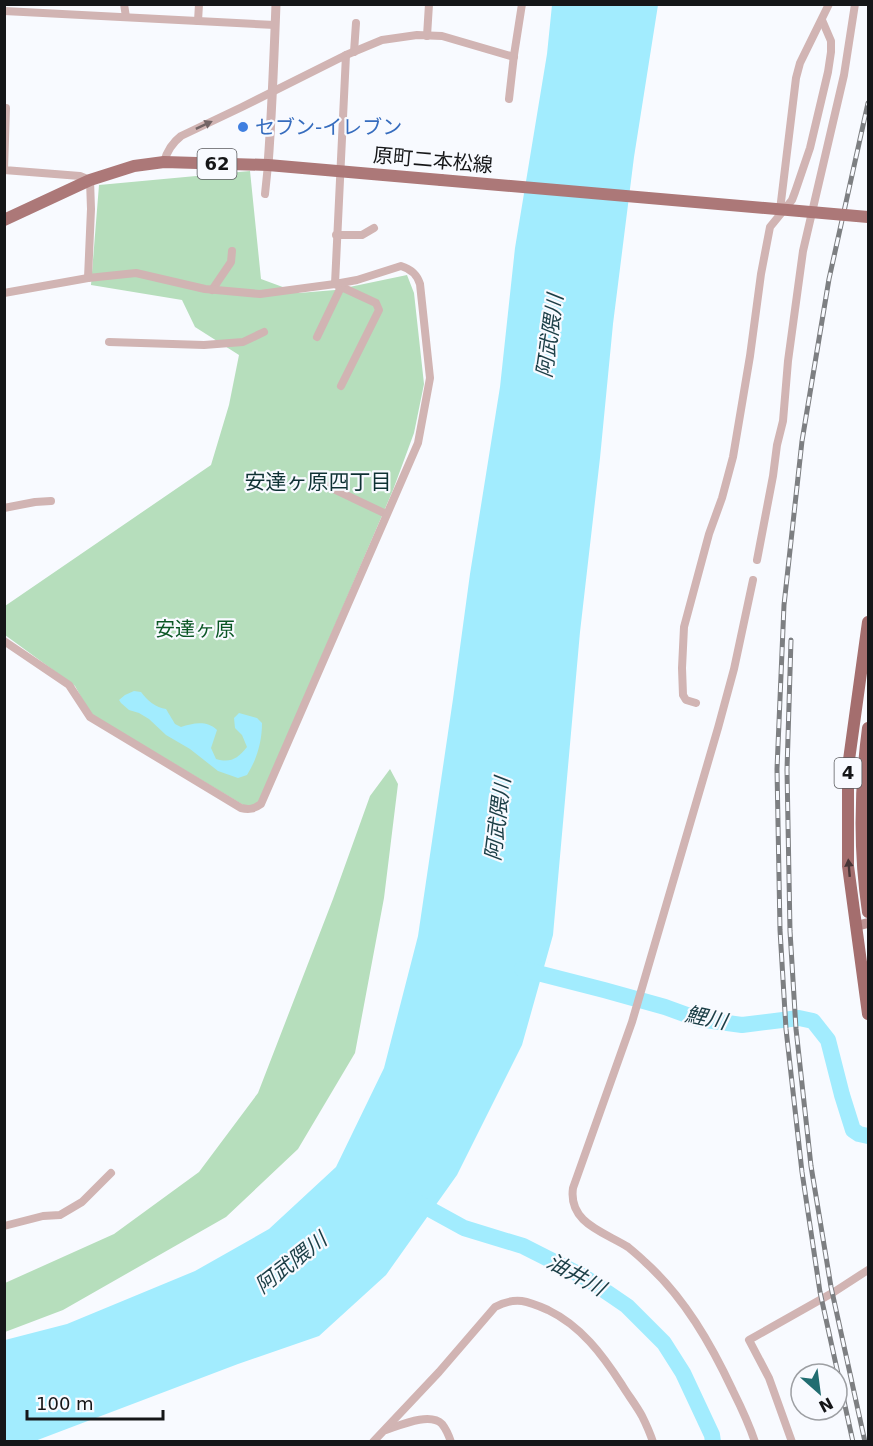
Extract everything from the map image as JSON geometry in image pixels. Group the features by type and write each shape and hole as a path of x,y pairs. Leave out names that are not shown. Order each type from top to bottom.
{"highway":[{"name":"4","path":"868,622 848,767 848,866 868,1014"},
{"name":"4","path":"868,728 862,798 862,844 868,912"}],"main road":[{"name":"原町二本松線","path":"4,220 90,180 134,166 164,162 268,165 868,217"},
{"path":"856,926 868,923"}],"street":[{"path":"198,21 199,4"},
{"path":"265,194 273,90 276,4"},
{"path":"427,36 429,4"},
{"path":"509,99 522,4"},
{"path":"780,210 798,69 829,4"},
{"path":"757,560 783,421 788,362 803,251 844,75 855,4"},
{"path":"4,11 126,10 198,21 275,25"},
{"path":"696,703 686,700 683,695 684,627 733,457 770,227 792,200 810,148 823,94 831,41 822,20"},
{"path":"317,337 338,286 336,235 340,171 350,53 356,23"},
{"path":"164,162 166,153 175,140 181,136 350,53 382,40 417,35 442,36 514,57"},
{"path":"6,108 4,170 80,176 90,180 88,278"},
{"path":"336,235 362,235 374,228"},
{"path":"212,290 231,262 232,251"},
{"path":"4,293 88,278 136,273 212,290 260,294 338,286 401,266 414,272 419,279 430,382 418,442 399,489 386,514 261,804 256,808 247,810 241,808 90,717 69,685 4,641"},
{"path":"338,286 376,303 379,310 341,387"},
{"path":"108,342 204,345 243,342 264,332"},
{"path":"325,485 386,514"},
{"path":"4,508 51,501"},
{"path":"753,580 734,669 705,773 632,1022 573,1188 572,1198 579,1217 629,1248 659,1275 680,1299 721,1364 751,1427 755,1442"},
{"path":"4,1226 43,1216 60,1215 82,1202 111,1173"},
{"path":"792,1442 769,1378 749,1340 868,1270"},
{"path":"373,1442 440,1372 495,1307 514,1300 535,1304 562,1317 580,1331 609,1365 642,1416 653,1442"},
{"path":"385,1430 420,1420 435,1420 442,1425 451,1442"}],"green space":[{"name":"安達ヶ原","path":"250,171 261,279 299,293 335,290 407,275 414,293 424,384 414,433 393,490 260,800 255,805 245,806 94,716 75,686 5,635 5,606 211,465 229,405 239,355 195,327 182,300 91,285 99,185"},
{"path":"390,769 398,784 384,898 355,1053 298,1149 226,1217 63,1310 5,1332 5,1283 114,1234 199,1172 258,1093 370,796"}],"water":[{"name":"阿武隈川","path":"552,5 658,5 634,157 613,324 580,632 553,935 522,1045 457,1175 386,1275 319,1336 238,1364 35,1441 5,1442 5,1340 67,1324 195,1271 269,1229 336,1167 384,1068 418,936 470,574 500,387 515,248 547,54"},
{"path":"134,691 141,692 152,703 166,709 175,724 181,727 204,724 217,730 211,748 216,759 233,759 247,747 242,735 235,728 234,718 239,713 257,718 262,723 260,744 254,763 247,775 238,778 218,771 190,749 166,735 149,719 129,710 119,700"}],"waterway":[{"name":"鯉川","path":"522,969 665,1007 698,1019 742,1025 799,1018 813,1021 828,1040 853,1130 868,1136"},
{"name":"油井川","path":"413,1200 464,1228 523,1246 586,1278 627,1306 664,1343 683,1373 712,1435 713,1442"}],"railway":[{"path":"853,1442 820,1292 802,1172 786,1029 780,930 777,769 784,605 802,441 829,279 868,103"},
{"path":"791,640 787,770 790,931 796,1029 811,1166 831,1287 865,1442"}],"place":[{"name":"セブン-イレブン","path":"243,127"}],"district":[{"name":"安達ヶ原四丁目","path":"318,482"}]}
